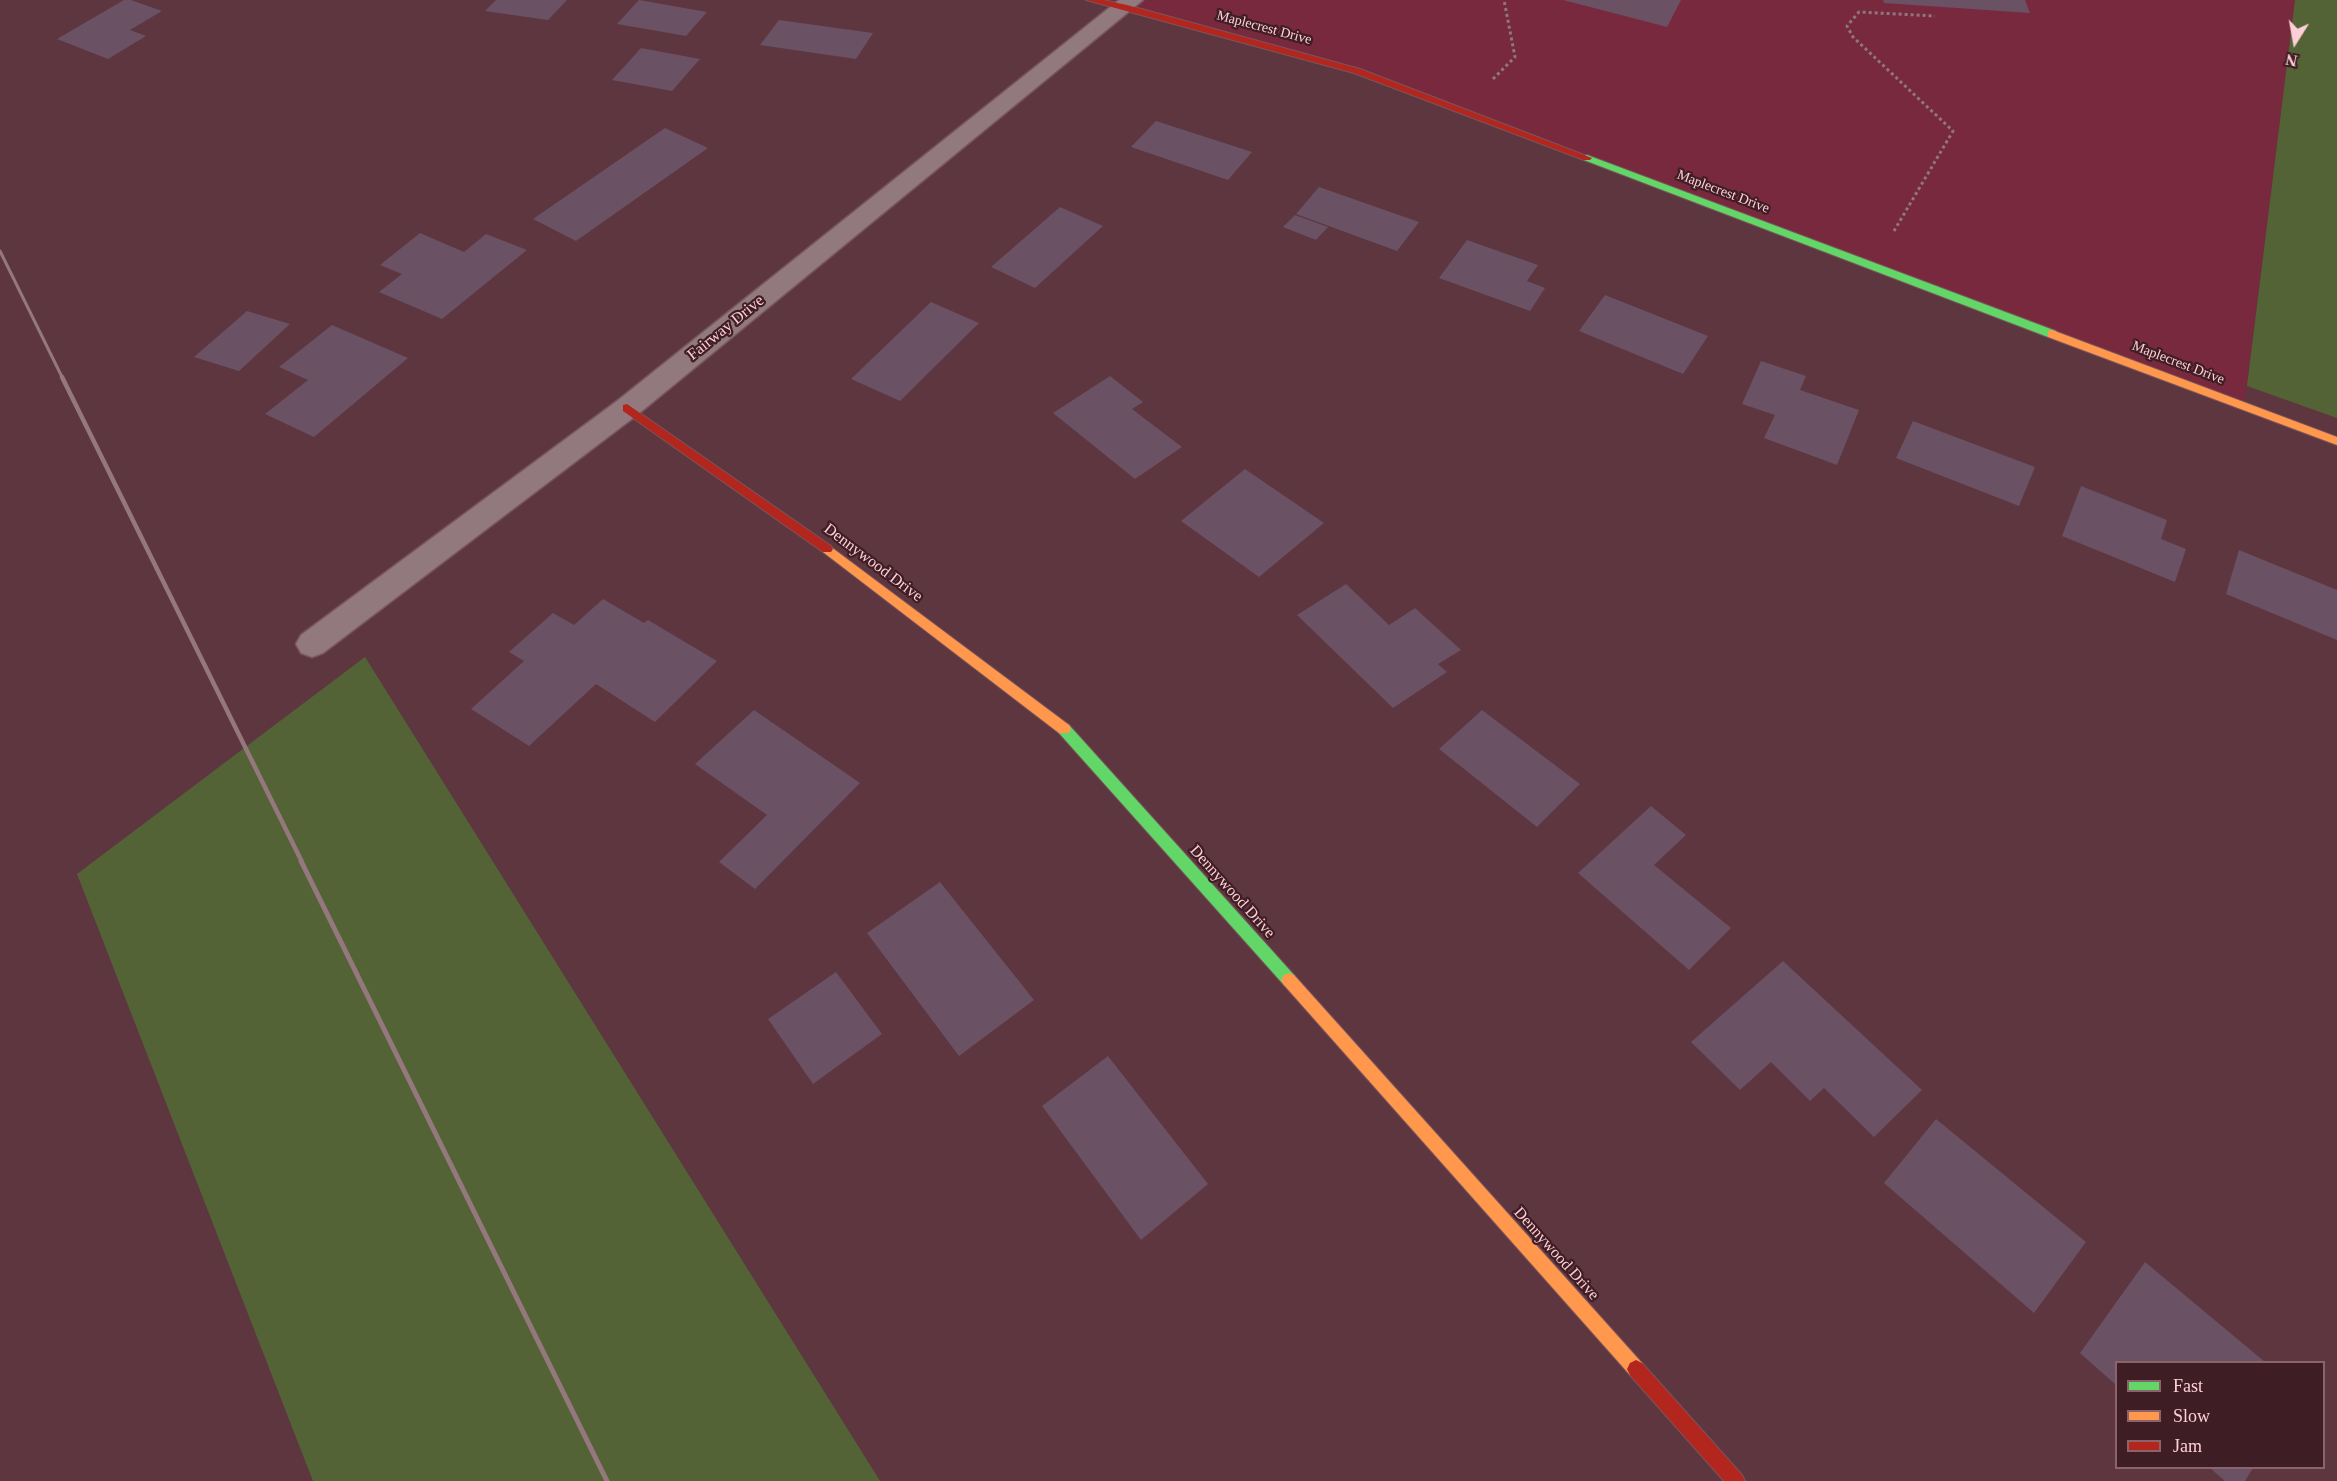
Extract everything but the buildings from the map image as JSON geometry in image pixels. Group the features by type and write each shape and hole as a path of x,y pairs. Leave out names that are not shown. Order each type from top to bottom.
{"street":[{"name":"Maplecrest Drive","path":"1090,0 1128,3 1357,71 2337,441"},
{"name":"Fairway Drive","path":"312,644 627,408 1128,3"},
{"name":"Dennywood Drive","path":"627,408 847,563 1065,731 1736,1481"}],"path":[{"path":"1486,86 1515,57 1504,0"},
{"path":"1892,234 1953,131 1853,38 1847,26 1859,12 1935,16"}],"shaded area":[{"path":"1132,0 2295,0 2244,406 1357,71 1124,7"}],"green space":[{"path":"2295,0 2337,0 2337,418 2247,386"},
{"path":"365,657 880,1481 313,1481 77,874"}],"railway":[{"path":"0,251 63,379"},
{"path":"62,377 302,862"},
{"path":"301,861 607,1481"}],"traffic: fast":[{"path":"1587,158 2052,334"},
{"path":"1064,729 1289,980"}],"traffic: slow":[{"path":"2052,334 2337,441"},
{"path":"827,549 1064,729"},
{"path":"1289,980 1636,1369"}],"traffic: jam":[{"path":"1090,0 1124,7 1357,71 1587,158"},
{"path":"627,408 827,549"},
{"path":"1636,1369 1736,1481"}]}
